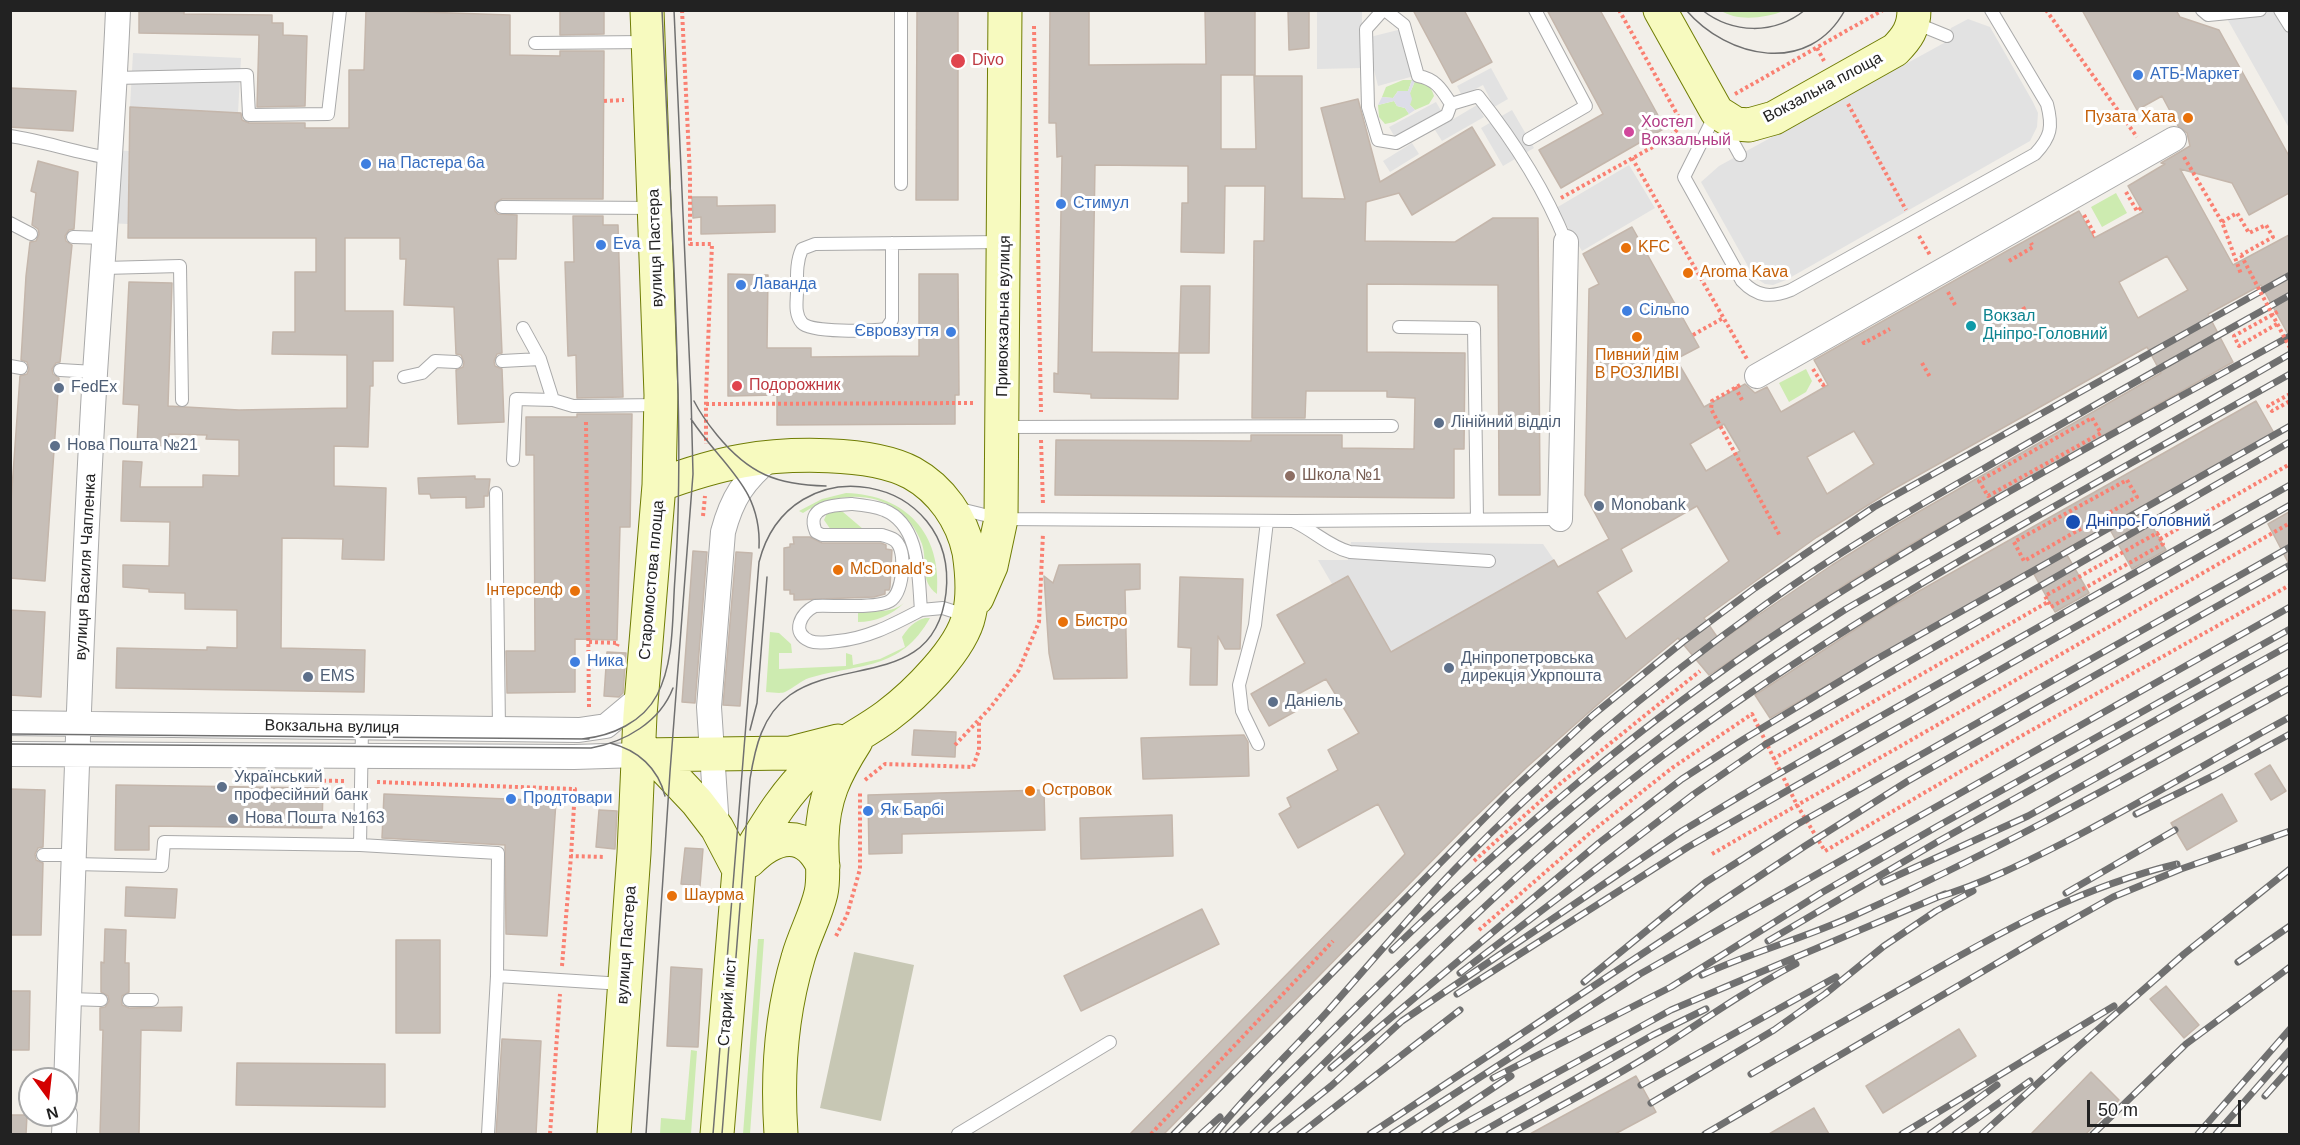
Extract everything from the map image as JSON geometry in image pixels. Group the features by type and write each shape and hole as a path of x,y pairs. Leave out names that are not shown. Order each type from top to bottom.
{"main road":[{"path":"1660,10 1715,109"},
{"name":"Привокзальна вулиця","path":"969,616 991,566 1001,519 1004,242 1019,16"},
{"name":"Вокзальна площа","path":"1715,109 1736,124 1749,125 1762,122 1837,84 1895,50 1907,38 1914,17"},
{"name":"вулиця Пастера","path":"648,26 662,405 659,485"},
{"name":"Старомостова площа","path":"739,870 785,798 812,768 837,747 862,732 887,716 930,678 950,652 969,616 972,588 969,556 960,524 949,506 933,489 913,474 891,464 849,457 771,458 742,461 659,485 639,755 791,753 828,745 862,732"},
{"path":"781,1134 779,1103 783,1028 797,959 821,892 822,839 827,795 838,768 862,732"},
{"path":"639,755 651,759 669,772 697,802 717,828 739,870 770,844 795,839 805,842 813,849 823,866"},
{"name":"вулиця Пастера","path":"614,1134 639,755"},
{"name":"Старий міст","path":"717,1134 739,870"}],"street":[{"name":"вулиця Василя Чапленка","path":"67,1067 79,724 96,372 106,238 118,10"},
{"path":"1757,376 1944,283 2174,139"},
{"path":"1560,519 1566,242"},
{"path":"717,828 709,707 723,532 730,508 743,485 771,458"},
{"name":"Вокзальна вулиця","path":"10,723 579,730 606,726 642,696"},
{"name":"Вокзальна вулиця","path":"10,754 574,757 639,755"}],"lane":[{"path":"115,78 247,75 249,115 328,114 340,10"},
{"path":"901,10 901,184"},
{"path":"1384,10 1404,25 1418,76 1429,78 1437,84 1451,104 1447,115 1396,143 1378,140 1368,107 1366,29 1384,10"},
{"path":"1529,139 1586,106 1535,10"},
{"path":"1715,109 1684,177 1742,280 1751,290 1764,296 1778,296 2035,154 2046,142 2050,130 2047,104 1991,10"},
{"path":"2202,10 2208,15 2260,10"},
{"path":"2280,10 2289,26"},
{"path":"1914,17 1947,36"},
{"path":"535,43 648,26"},
{"path":"1451,104 1478,96 1550,204 1566,242"},
{"path":"1715,109 1740,155"},
{"path":"10,136 110,158"},
{"path":"502,207 655,208"},
{"path":"10,223 31,234"},
{"path":"73,237 106,238"},
{"path":"892,243 892,320 886,329 874,331 812,328 802,324 797,313 798,260 802,249 815,244 892,243 1004,242"},
{"path":"104,268 180,266 182,400"},
{"path":"1399,327 1474,328 1477,519"},
{"path":"523,328 540,359 553,400"},
{"path":"502,361 540,359"},
{"path":"404,377 422,373 435,361 456,362"},
{"path":"60,370 96,372"},
{"path":"513,460 516,399 553,400 573,406 662,405"},
{"path":"1002,427 1392,426"},
{"path":"496,493 499,729"},
{"path":"921,610 913,544 897,518 886,510 861,505 834,505 819,510 814,516 813,525 816,532 822,535 882,535 898,544 901,551 901,588 890,601 880,605 815,606 808,609 799,620 799,627 811,642 836,642 864,637 921,610 943,608 969,616"},
{"path":"949,506 1001,519 1294,521 1560,519"},
{"path":"1258,744 1242,711 1239,685 1255,625 1266,520"},
{"path":"1294,521 1317,533 1336,548 1350,552 1489,561"},
{"path":"360,845 362,728"},
{"path":"43,855 74,860 162,866 164,842 360,845 498,853 497,976 488,1134"},
{"path":"497,976 624,984"},
{"path":"69,999 101,1000"},
{"path":"129,1000 152,1000"},
{"path":"958,1134 1110,1042"}],"path":[{"path":"682,10 690,176 690,244 712,244 706,404 976,403"},
{"path":"1619,10 1682,123"},
{"path":"1550,204 1668,139 1682,123 1715,109 1883,10"},
{"path":"2046,10 2149,153"},
{"path":"955,745 979,721 1019,670 1040,622 1043,519 1040,427 1019,16"},
{"path":"1837,84 1955,305"},
{"path":"604,101 625,100"},
{"path":"1632,158 1757,376 1712,401 1711,409 1780,536"},
{"path":"2188,165 2222,222 2241,274"},
{"path":"2127,194 2137,211 2141,208"},
{"path":"2222,222 2237,213 2249,233 2266,225 2270,231 2273,237 2241,255 2289,348"},
{"path":"2086,218 2095,235 2093,236"},
{"path":"2023,307 2030,320"},
{"path":"2277,324 2239,346 2234,336 2279,311"},
{"path":"1692,335 1723,318"},
{"path":"1922,363 1930,377"},
{"path":"1815,371 1822,385 1827,383"},
{"path":"1735,387 1742,400"},
{"path":"2289,394 2268,406 2272,411 2289,401"},
{"path":"586,406 589,642 618,643 617,653"},
{"path":"2092,417 2101,433 1988,496 1979,481 2092,417"},
{"path":"2160,539 2289,464"},
{"path":"2127,480 2136,497 2024,561 2014,542 2127,480"},
{"path":"1712,854 2289,523"},
{"path":"2157,533 2163,544 2051,607 2048,602 2045,596 2157,533"},
{"path":"1479,930 1608,819 1672,768 1752,714 1797,805 1826,851 2016,739 2289,585"},
{"path":"1773,759 2048,602"},
{"path":"1474,861 1565,780 1700,671"},
{"path":"831,947 847,915 860,869 858,817 860,784 885,764 973,767 979,750 979,721"},
{"path":"1151,1134 1333,941"}],"shaded area":[{"path":"1317,11 1362,11 1362,68 1317,69"},
{"path":"2226,11 2289,11 2289,128 2225,15"},
{"path":"1968,19 1990,27 2033,102 2038,113 2037,127 2030,141 1786,280 1773,285 1765,284 1754,277 1701,182 1719,166 1944,43 1951,28"},
{"path":"1402,29 1414,76 1378,86 1366,38"},
{"path":"133,53 241,58 238,113 130,107"},
{"path":"1491,68 1508,99 1494,107 1483,85 1462,96 1457,86"},
{"path":"1412,80 1415,81 1410,93 1412,99 1410,105 1415,110 1409,114 1405,108 1397,106 1394,101 1378,105 1382,97 1393,98 1398,91 1408,91"},
{"path":"1436,102 1443,114 1396,139 1389,127"},
{"path":"1477,105 1484,117 1442,141 1435,130"},
{"path":"1512,110 1534,148 1503,166 1481,128"},
{"path":"1412,143 1419,154 1390,172 1383,161"},
{"path":"111,150 129,151 128,224 107,223"},
{"path":"1629,165 1655,208 1582,251 1556,208"},
{"path":"1351,542 1543,544 1554,560 1390,653 1348,576 1332,584 1318,560 1348,560"},
{"path":"854,952 914,965 881,1121 820,1108"}],"green space":[{"path":"1720,10 1784,11 1751,18 1727,14"},
{"path":"1403,80 1412,80 1408,91 1398,91 1393,98 1382,97 1386,87"},
{"path":"1415,81 1427,85 1434,96 1429,104 1415,110 1410,105 1410,93"},
{"path":"1394,101 1397,106 1405,108 1409,114 1385,124 1379,117 1378,105"},
{"path":"2116,193 2127,213 2102,227 2091,207"},
{"path":"1806,369 1812,381 1806,392 1789,402 1779,383"},
{"path":"846,493 867,495 886,501 916,521 933,553 937,572 937,594 928,583 924,551 913,527 901,513 887,504 854,497 819,504 803,513 799,511 822,499"},
{"path":"838,510 863,531 831,530 824,520 827,513"},
{"path":"904,603 883,617 858,622 858,610 888,610"},
{"path":"930,618 918,635 906,648 892,656 862,666 809,678 783,693 766,692 770,632 779,633 791,644 792,653 779,653 779,669 846,666 846,653 852,655 853,665 880,659 905,647 902,637 904,634 914,623"},
{"path":"758,939 764,939 750,1134 743,1134"},
{"path":"691,1050 697,1051 691,1134 660,1134 661,1118 685,1120"}],"building":[{"path":"139,10 184,10 184,14 272,15 272,23 283,23 283,35 307,36 305,106 257,107 259,35 139,33"},
{"path":"366,10 510,15 510,55 560,56 560,51 604,51 603,199 502,199 495,203 495,211 498,214 517,215 516,259 498,259 502,353 497,354 494,361 495,366 502,369 504,422 458,424 456,370 463,367 464,362 461,355 456,354 454,307 404,305 406,259 400,259 400,238 345,238 345,311 393,311 393,361 373,361 368,447 334,446 334,486 386,488 384,560 342,559 343,539 282,538 281,648 365,650 364,692 116,688 117,648 207,650 207,647 237,648 237,610 185,609 185,593 149,592 149,589 123,587 123,565 169,566 170,522 121,521 123,461 142,462 140,487 203,487 203,475 239,476 239,440 206,439 207,435 169,434 168,446 137,445 139,405 123,404 129,282 172,283 168,406 239,410 347,408 347,355 272,354 273,332 295,332 295,272 316,272 316,238 128,238 130,107 241,113 242,120 249,123 305,123 305,128 349,128 349,70 364,70"},
{"path":"560,10 604,10 604,34 560,35"},
{"path":"917,10 958,10 958,200 916,200"},
{"path":"1050,10 1089,10 1089,65 1206,64 1205,10 1255,10 1255,75 1221,75 1221,149 1256,149 1254,76 1302,76 1302,198 1345,199 1321,108 1358,99 1380,182 1472,127 1495,165 1412,215 1399,193 1366,202 1365,241 1455,242 1493,218 1538,218 1540,495 1499,495 1498,285 1367,284 1367,352 1465,353 1464,449 1454,449 1454,498 1055,495 1056,440 1251,441 1251,435 1342,435 1342,448 1414,449 1415,398 1387,397 1387,391 1306,391 1305,418 1252,418 1254,241 1264,241 1265,186 1225,186 1224,253 1181,252 1182,203 1188,203 1188,166 1095,165 1092,352 1179,353 1178,399 1091,398 1091,394 1054,392 1054,373 1058,374 1062,156 1057,157 1056,123 1049,123"},
{"path":"1288,10 1309,10 1309,48 1289,50"},
{"path":"1413,10 1464,10 1492,62 1452,83"},
{"path":"1547,10 1600,10 1665,128 1561,188 1539,150 1603,114"},
{"path":"2082,10 2176,10 2180,17 2219,30 2289,156 2289,193 2249,215 2232,183 2180,169 2233,265 2289,235 2289,336 2261,285 2208,314 2233,362 1913,543 1846,584 1709,675 1678,638 1527,767 1470,822 1164,1134 1130,1134 1405,854 1378,804 1298,848 1279,814 1291,807 1287,798 1338,770 1328,750 1359,733 1326,679 1289,699 1296,711 1269,726 1251,694 1305,663 1277,615 1348,576 1391,652 1554,560 1558,567 1609,539 1585,495 1589,289 1599,284 1583,254 1632,227 1699,347 1676,359 1704,407 1745,384 1755,393 1767,387 1781,412 1828,385 1814,360 2079,211 2094,238 2143,212 2128,186 2190,146 2187,133 2178,126 2162,96 2137,110","holes":["2167,256 2188,290 2138,318 2119,282","2147,347 2161,373 1901,522 1832,565 1720,641 1704,618 1817,537 1892,490","1724,424 1740,451 1706,471 1690,444","1854,431 1874,464 1827,494 1807,457","1697,506 1729,561 1626,639 1597,592 1632,571 1621,549"]},
{"path":"10,88 76,91 73,131 10,127"},
{"path":"38,161 78,172 74,229 69,230 65,236 66,241 72,245 60,362 56,363 52,369 53,374 59,378 45,581 10,578 10,516 20,376 27,374 29,369 27,362 21,360 26,276 30,242 36,241 39,234 38,229 32,225 36,193 31,191"},
{"path":"692,197 717,197 717,206 775,205 775,232 701,234 701,217 693,218"},
{"path":"573,216 603,216 603,225 618,225 623,397 577,398 576,355 568,356 565,262 574,262"},
{"path":"728,274 768,275 767,348 811,348 811,357 919,356 919,274 958,274 959,395 955,395 955,424 777,425 777,395 728,396"},
{"path":"1181,286 1210,286 1209,353 1179,353"},
{"path":"2256,401 2274,433 2141,507 2166,550 2132,569 2108,526 2064,550 2089,593 2055,612 2031,569 1770,718 1755,695 1882,612"},
{"path":"577,414 632,414 630,527 620,527 617,640 575,639 575,692 507,693 506,651 535,651 534,455 526,455 526,417 577,417"},
{"path":"475,476 475,479 490,479 488,496 484,496 484,507 466,508 466,497 431,498 430,494 419,494 418,478"},
{"path":"2289,512 2289,564 2268,524"},
{"name":"McDonald's","path":"793,537 810,537 822,543 881,543 886,545 886,549 892,550 889,590 885,590 885,594 874,597 794,600 794,594 790,594 790,590 784,590 784,548 794,544"},
{"path":"693,551 707,552 695,703 682,702"},
{"path":"736,552 752,553 740,706 723,705"},
{"path":"1140,564 1140,589 1125,590 1127,678 1054,679 1049,653 1044,576 1053,583 1059,565"},
{"path":"1180,577 1243,579 1240,649 1225,649 1218,636 1217,685 1190,685 1191,648 1178,647"},
{"path":"10,610 45,612 41,697 10,695"},
{"path":"607,652 626,653 623,693 619,697 604,696"},
{"path":"914,730 956,732 955,757 912,755"},
{"path":"1244,735 1248,742 1249,776 1143,779 1141,738"},
{"path":"2270,765 2286,791 2271,800 2255,774"},
{"path":"116,785 323,788 322,828 149,826 149,850 115,850"},
{"path":"10,789 45,790 43,847 38,848 35,854 36,860 43,863 41,935 10,935"},
{"path":"1044,790 1045,830 902,834 902,853 869,854 868,795"},
{"path":"384,794 556,801 547,936 506,934 505,845 382,838"},
{"path":"2222,794 2237,821 2187,850 2171,823"},
{"path":"599,810 617,811 615,849 596,847"},
{"path":"1172,815 1173,856 1081,859 1080,818"},
{"path":"685,848 703,849 700,886 681,884"},
{"path":"126,887 177,889 175,918 125,916"},
{"path":"1202,909 1219,944 1081,1011 1064,976"},
{"path":"105,929 126,930 125,963 129,963 129,992 122,996 122,1005 129,1008 182,1007 181,1031 141,1030 139,1134 100,1134 103,1030 100,1030 100,1008 105,1007 109,1001 108,996 101,992 101,962 104,963"},
{"path":"396,940 440,940 440,1033 396,1033"},
{"path":"671,967 702,969 698,1047 667,1046"},
{"path":"2166,986 2199,1025 2184,1038 2150,999"},
{"path":"10,991 30,991 29,1050 10,1050"},
{"path":"1959,1029 1976,1056 1883,1113 1866,1086"},
{"path":"502,1039 541,1041 536,1134 496,1134"},
{"path":"237,1063 385,1064 385,1107 236,1105"},
{"path":"2091,1072 2119,1100 2086,1134 2031,1134"},
{"path":"1636,1076 1656,1112 1615,1134 1530,1134"},
{"path":"1814,1108 1829,1134 1769,1134"},
{"path":"10,1115 18,1115 18,1127 26,1127 26,1134 10,1134"}],"tram line":[{"path":"582,739 615,731 644,713 663,682 672,638 679,424 662,10"},
{"path":"646,1134 693,474 674,10"},
{"path":"1686,10 1703,27 1724,40 1745,49 1768,53 1790,52 1811,45 1830,31 1845,10"},
{"path":"1702,10 1727,24 1754,28 1780,24 1805,10"},
{"path":"694,401 717,435 753,468 778,480 826,486"},
{"path":"691,419 747,493 758,527 759,548"},
{"path":"713,1134 759,562 776,524 803,499 835,488 869,488 901,499 927,521 943,553 946,593 938,623 925,643 906,657 884,665 836,676 790,695 773,712 761,733 750,779 722,1134"},
{"path":"750,730 757,703 767,577"},
{"path":"10,744 591,748 616,741 640,728 659,711 673,688"},
{"path":"10,734 589,739"},
{"path":"610,743 638,755 652,769 665,796"}],"railway":[{"path":"1174,1134 1508,794 1593,715 1684,641 1755,588 1874,507 2290,275"},
{"path":"1215,1134 1456,868 1566,763 1684,665 1792,586 1873,534 2290,295"},
{"path":"1392,950 1484,864 1580,781 1679,703 1782,630 1969,515 2290,336"},
{"path":"1228,1134 1396,968 1525,847 1670,730 1739,680 1846,609 2290,354"},
{"path":"1253,1134 1405,983 1508,885 1562,837 1673,748 1746,696 1898,598 2054,506 2290,374"},
{"path":"1331,1068 1599,843 1682,779 1875,660 2290,426"},
{"path":"1460,973 1694,794 1766,744 2290,442"},
{"path":"1271,1134 1331,1086 1402,1021 1682,831 1759,785 2290,485"},
{"path":"1457,994 1688,847 2290,505"},
{"path":"1584,982 1706,882 1796,825 2290,547"},
{"path":"1370,1134 1805,846 1908,781 2290,565"},
{"path":"1392,1134 1640,974 2290,607"},
{"path":"1493,1078 1671,987 1821,893 2290,629"},
{"path":"1768,941 1939,841 2290,645"},
{"path":"1883,882 2028,816 2290,670"},
{"path":"1702,975 1836,923 1911,889 2074,806 2290,688"},
{"path":"1938,897 2020,865 2067,841 2290,717"},
{"path":"2136,814 2215,775 2290,734"},
{"path":"2066,893 2175,830"},
{"path":"1705,1134 2113,897 2181,869 2290,831"},
{"path":"1751,1074 1953,959 2045,911 2142,873 2177,864"},
{"path":"1982,1134 2184,954 2290,869"},
{"path":"1651,1103 1774,1030 1825,994 1884,946 1936,911 1973,891"},
{"path":"1445,1134 1671,1010 1945,894"},
{"path":"2238,962 2290,926"},
{"path":"1509,1134 1626,1069 1796,964"},
{"path":"2093,1134 2186,1044 2290,967"},
{"path":"1641,1085 1836,977"},
{"path":"1902,1134 2114,1006"},
{"path":"1478,1134 1653,1035 1706,1009"},
{"path":"1300,1134 1460,1010"},
{"path":"2198,1134 2290,1029"},
{"path":"2216,1134 2290,1050"},
{"path":"2265,1096 2290,1068"},
{"path":"1424,1134 1511,1076"},
{"path":"1955,1134 2030,1081"},
{"path":"1930,1134 1997,1085"},
{"path":"1201,1134 1220,1117"}],"place":[{"name":"Divo","path":"958,61"},
{"name":"АТБ-Маркет","path":"2138,75"},
{"name":"Пузата Хата","path":"2188,118"},
{"name":"Хостел Вокзальный","path":"1629,132"},
{"name":"на Пастера 6а","path":"366,164"},
{"name":"Стимул","path":"1061,204"},
{"name":"Eva","path":"601,245"},
{"name":"KFC","path":"1626,248"},
{"name":"Aroma Kava","path":"1688,273"},
{"name":"Лаванда","path":"741,285"},
{"name":"Сільпо","path":"1627,311"},
{"name":"Вокзал Днiпро-Головний","path":"1971,326"},
{"name":"Євровзуття","path":"951,332"},
{"name":"Пивний дім В РОЗЛИВІ","path":"1637,337"},
{"name":"Подорожник","path":"737,386"},
{"name":"FedEx","path":"59,388"},
{"name":"Лінійний відділ","path":"1439,423"},
{"name":"Нова Пошта №21","path":"55,446"},
{"name":"Школа №1","path":"1290,476"},
{"name":"Monobank","path":"1599,506"},
{"name":"Дніпро-Головний","path":"2073,522"},
{"name":"McDonald's","path":"838,570"},
{"name":"Інтерселф","path":"575,591"},
{"name":"Бистро","path":"1063,622"},
{"name":"Ника","path":"575,662"},
{"name":"Дніпропетровська дирекція Укрпошта","path":"1449,668"},
{"name":"EMS","path":"308,677"},
{"name":"Даніель","path":"1273,702"},
{"name":"Український професійний банк","path":"222,787"},
{"name":"Островок","path":"1030,791"},
{"name":"Продтовари","path":"511,799"},
{"name":"Як Барбі","path":"868,811"},
{"name":"Нова Пошта №163","path":"233,819"},
{"name":"Шаурма","path":"672,896"}]}
